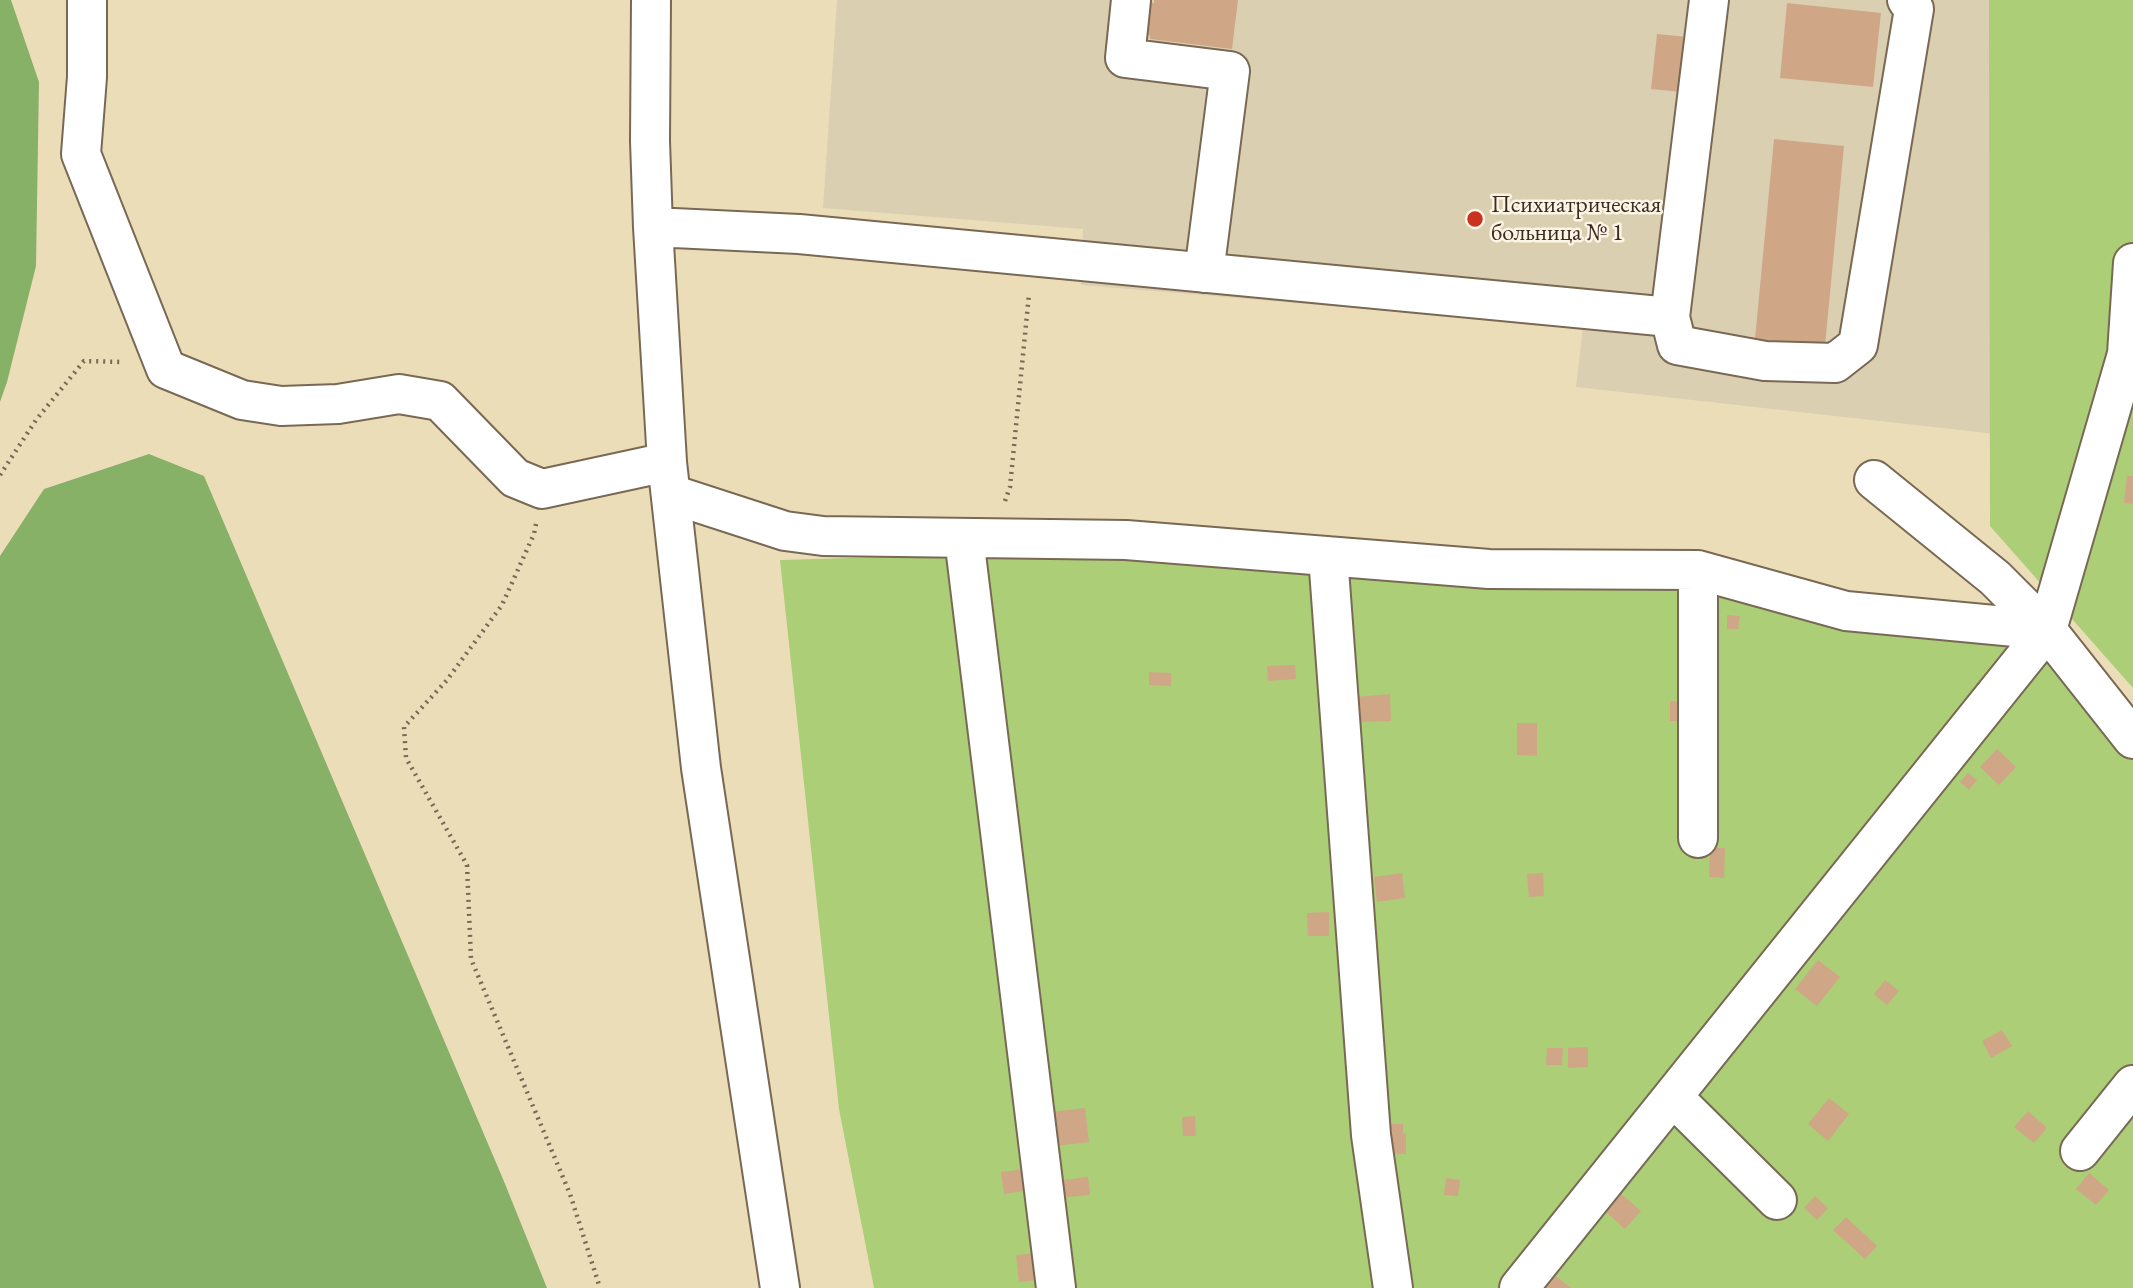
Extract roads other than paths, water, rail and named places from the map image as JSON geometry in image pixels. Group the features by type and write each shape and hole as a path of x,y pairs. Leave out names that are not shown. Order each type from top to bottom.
{"street":[{"path":"67,0 87,77"},
{"path":"87,0 87,77 81,153 166,369 242,400 281,406 338,404 398,394 440,401 515,478 542,489 669,478 785,531 823,536 1126,540 1489,569 1698,570 1846,611 2047,630"},
{"path":"679,0 651,18 650,141 653,227 669,478 701,768 780,1288"},
{"path":"1131,0 1125,58 1230,71 1204,273"},
{"path":"1709,0 1671,317 1677,345 1765,361 1835,363 1858,345 1914,9 1908,0"},
{"path":"653,227 799,234 1671,317"},
{"path":"1519,1288 2047,630 2127,355 2133,263"},
{"path":"1874,480 1995,578 2047,630 2133,739"},
{"path":"978,538 1056,1288"},
{"path":"1328,556 1371,1135 1393,1288"},
{"path":"1698,570 1698,838"},
{"path":"2080,1151 2133,1085"},
{"path":"1673,1097 1777,1200"}],"place":[{"name":"Психиатрическая больница № 1","path":"1475,219"}]}
